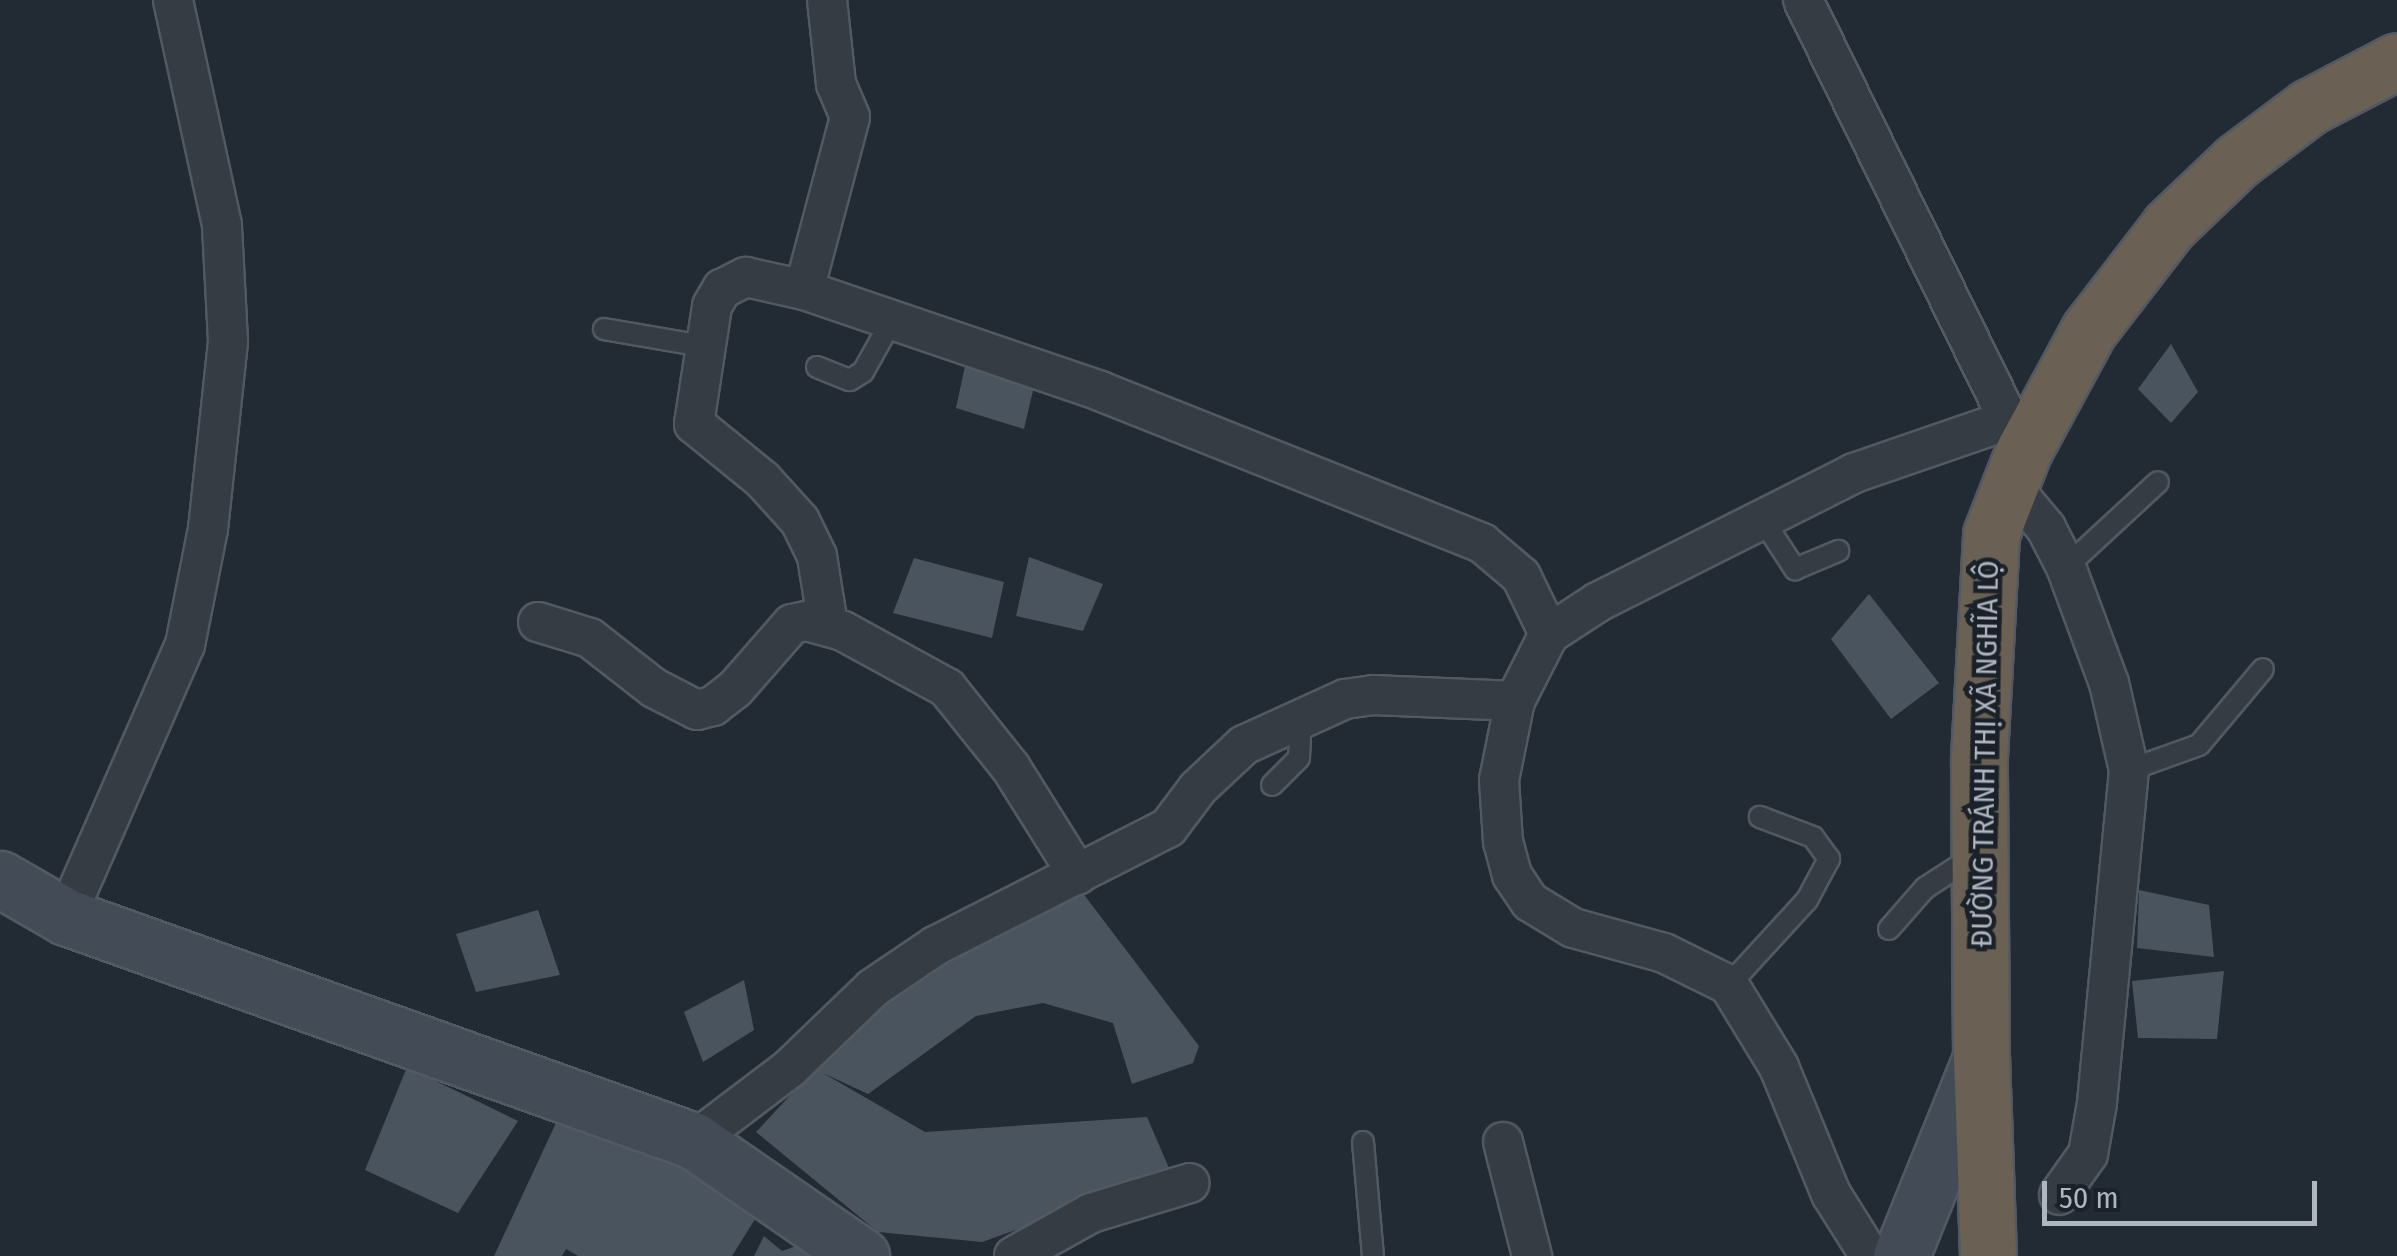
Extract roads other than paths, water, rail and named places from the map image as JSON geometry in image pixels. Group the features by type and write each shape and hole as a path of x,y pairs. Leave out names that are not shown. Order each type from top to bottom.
{"highway":[{"name":"ĐƯỜNG TRÁNH THỊ XÃ NGHĨA LỘ","path":"1987,1237 1980,853 1988,562 1991,534 2014,452 2089,330 2169,226 2237,161 2309,107 2397,62"}],"street":[{"path":"66,917 185,644 208,529 228,341 222,225 173,0"},
{"path":"804,290 850,118 836,84 826,0"},
{"path":"1804,0 2066,568 2109,683 2129,770 2097,1104 2088,1154 2059,1195"},
{"path":"828,625 817,556 800,521 762,480 694,424 712,306 732,282 765,278 1100,391 1482,543 1520,576 1549,634"},
{"path":"1870,1256 1831,1194 1779,1067 1729,985 1664,952 1573,928 1530,902 1512,875 1503,842 1499,780 1515,701 1549,634 1598,602 1854,473 2014,452"},
{"path":"538,622 590,638 654,688 697,710 713,706 735,689 792,624 806,621 828,625 947,688 1011,768 1078,875"},
{"path":"694,1142 790,1068 873,988 935,946 1168,828 1198,788 1244,744 1346,699 1374,695 1515,701"},
{"path":"0,878 66,917 694,1142 861,1256"},
{"path":"1900,1256 1981,1058"},
{"path":"1503,1142 1532,1256"},
{"path":"1014,1256 1091,1213 1190,1184"},
{"path":"1924,1198 1951,1186 1970,1196 1987,1237"}],"lane":[{"path":"816,367 850,380 863,372 892,320"},
{"path":"604,329 703,346"},
{"path":"2066,568 2158,482"},
{"path":"1763,520 1795,569 1838,551"},
{"path":"2129,770 2200,745 2263,669"},
{"path":"1272,785 1299,758 1301,716"},
{"path":"1729,985 1808,900 1829,859 1814,837 1760,817"},
{"path":"1889,929 1925,888 1980,853"},
{"path":"1363,1142 1374,1256"}]}
